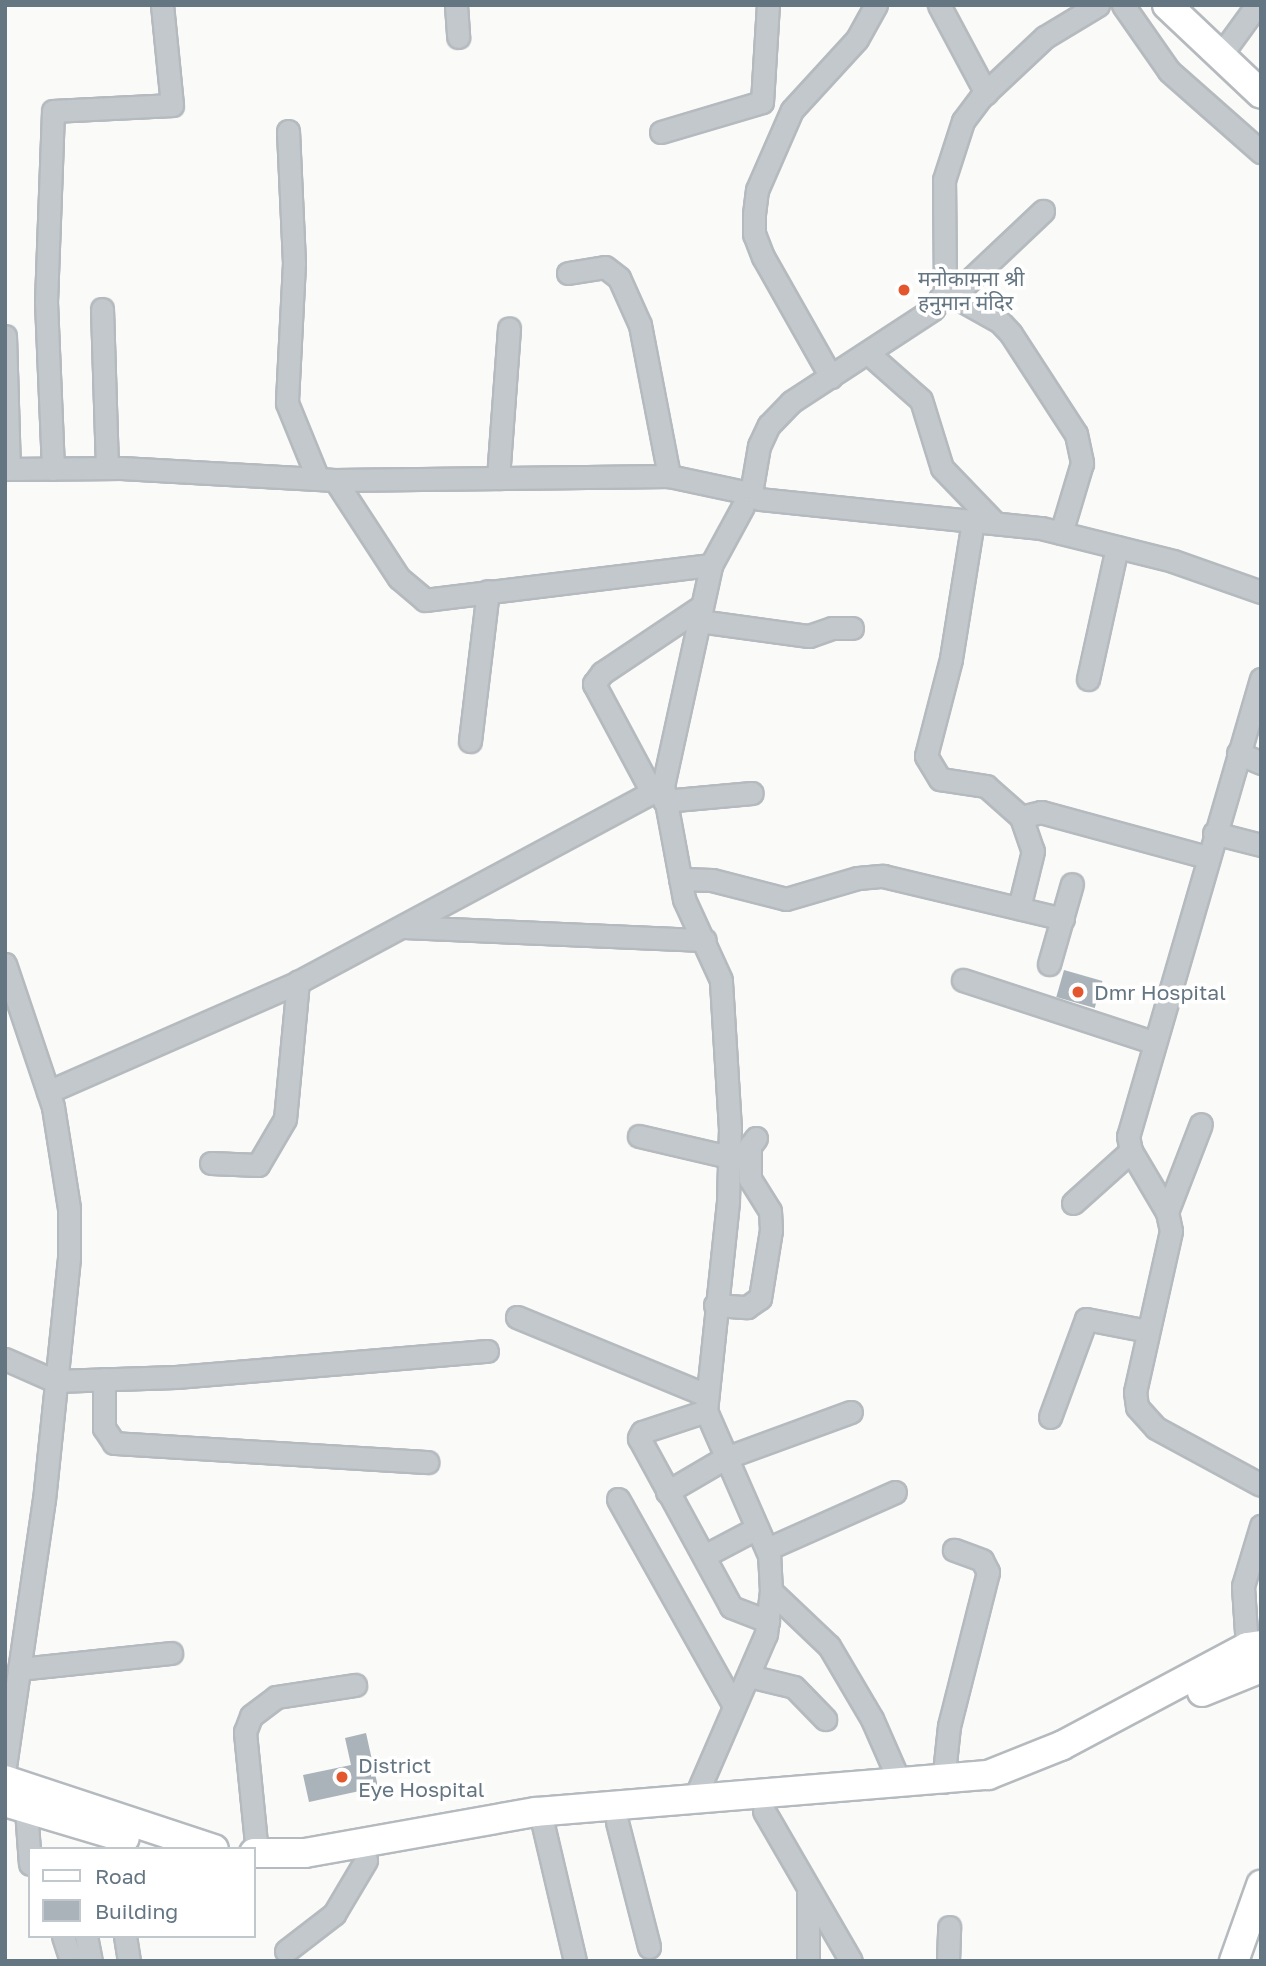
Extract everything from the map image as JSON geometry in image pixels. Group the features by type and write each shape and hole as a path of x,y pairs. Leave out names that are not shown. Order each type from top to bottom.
{"main road":[{"path":"1167,5 1261,94"},
{"path":"256,1858 694,1800 943,1782 988,1776 1037,1757 1256,1653"},
{"path":"256,1858 305,1869 366,1860 541,1820 617,1822 978,1793 1046,1771 1227,1679 1256,1653"},
{"path":"5,1780 208,1847"},
{"path":"15,1806 111,1841 148,1847"},
{"path":"1234,1961 1261,1885"}],"street":[{"path":"53,469 46,302 54,111 172,105 162,5"},
{"path":"456,5 458,37"},
{"path":"661,132 762,102 768,5"},
{"path":"831,377 763,257 754,234 754,214 757,190 792,110 863,31 876,5"},
{"path":"939,5 986,93"},
{"path":"949,293 942,218 948,154 963,121 986,93 1045,37 1098,5"},
{"path":"1123,5 1169,71 1261,152"},
{"path":"1220,56 1257,5"},
{"path":"288,131 294,263 287,403 327,480 409,589 425,600 440,601 488,591 711,565"},
{"path":"660,793 711,565 748,496 754,459 769,425 791,402 869,354 933,309 1043,211"},
{"path":"568,273 605,267 620,278 640,325 669,476"},
{"path":"949,293 1011,334 1076,434 1082,463 1061,533"},
{"path":"102,309 107,468"},
{"path":"498,478 509,328"},
{"path":"5,336 7,469 107,468 327,480 669,476 748,496 995,523 1061,533 1117,547 1261,592"},
{"path":"869,354 921,400 943,468 995,523"},
{"path":"973,521 951,659 926,757 940,779 986,786 1021,817 1033,851 1019,908"},
{"path":"1088,679 1117,547"},
{"path":"470,741 488,591"},
{"path":"694,1800 749,1676 768,1621 771,1591 767,1549 726,1458 705,1402 729,1157 721,979 680,879 660,793 594,684 603,673 701,613 809,636 832,628 852,628"},
{"path":"1261,679 1129,1122 1131,1151 1167,1212 1170,1246 1135,1392 1145,1420 1261,1485"},
{"path":"1238,753 1261,763"},
{"path":"48,1092 298,982 660,793 752,793"},
{"path":"1021,817 1041,812 1207,857"},
{"path":"1214,833 1261,845"},
{"path":"680,879 712,880 786,899 858,878 883,876 1063,919"},
{"path":"1049,964 1072,884"},
{"path":"401,927 705,940"},
{"path":"5,964 48,1092 69,1208 69,1258 55,1381 5,1767"},
{"path":"963,980 1153,1042"},
{"path":"211,1163 263,1162 274,1133 285,1119 298,982"},
{"path":"1167,1212 1200,1124"},
{"path":"639,1136 729,1157"},
{"path":"715,1305 747,1307 760,1298 771,1230 770,1211 750,1180 750,1146 756,1138"},
{"path":"1073,1203 1131,1151"},
{"path":"517,1317 705,1402"},
{"path":"1050,1417 1086,1319 1148,1331"},
{"path":"5,1359 55,1381 487,1351"},
{"path":"104,1379 104,1428 114,1443 426,1462"},
{"path":"705,1402 639,1435 731,1608 768,1621"},
{"path":"667,1492 726,1458 850,1412"},
{"path":"767,1549 895,1492"},
{"path":"618,1499 734,1706"},
{"path":"1256,1653 1243,1586 1261,1526"},
{"path":"704,1556 757,1528"},
{"path":"943,1782 950,1726 988,1572 982,1560 954,1550"},
{"path":"771,1591 830,1646 867,1709 901,1785"},
{"path":"19,1669 171,1653"},
{"path":"749,1676 794,1687 825,1719"},
{"path":"254,1847 245,1732 251,1716 276,1697 355,1685"},
{"path":"15,1806 28,1856"},
{"path":"764,1811 850,1961"},
{"path":"541,1820 575,1961"},
{"path":"617,1822 649,1947"},
{"path":"286,1951 334,1914 366,1860"},
{"path":"808,1888 808,1961"},
{"path":"948,1961 949,1927"},
{"path":"64,1938 71,1961"},
{"path":"86,1938 91,1961"},
{"path":"125,1938 129,1961"}],"building":[{"path":"1064,970 1102,981 1095,1008 1056,997"},
{"path":"366,1733 378,1787 309,1802 303,1775 351,1765 345,1738"}],"place":[{"name":"मनोकामना श्री हनुमान मंदिर","path":"904,290"},
{"name":"Dmr Hospital","path":"1078,992"},
{"name":"District Eye Hospital","path":"342,1777"}]}
